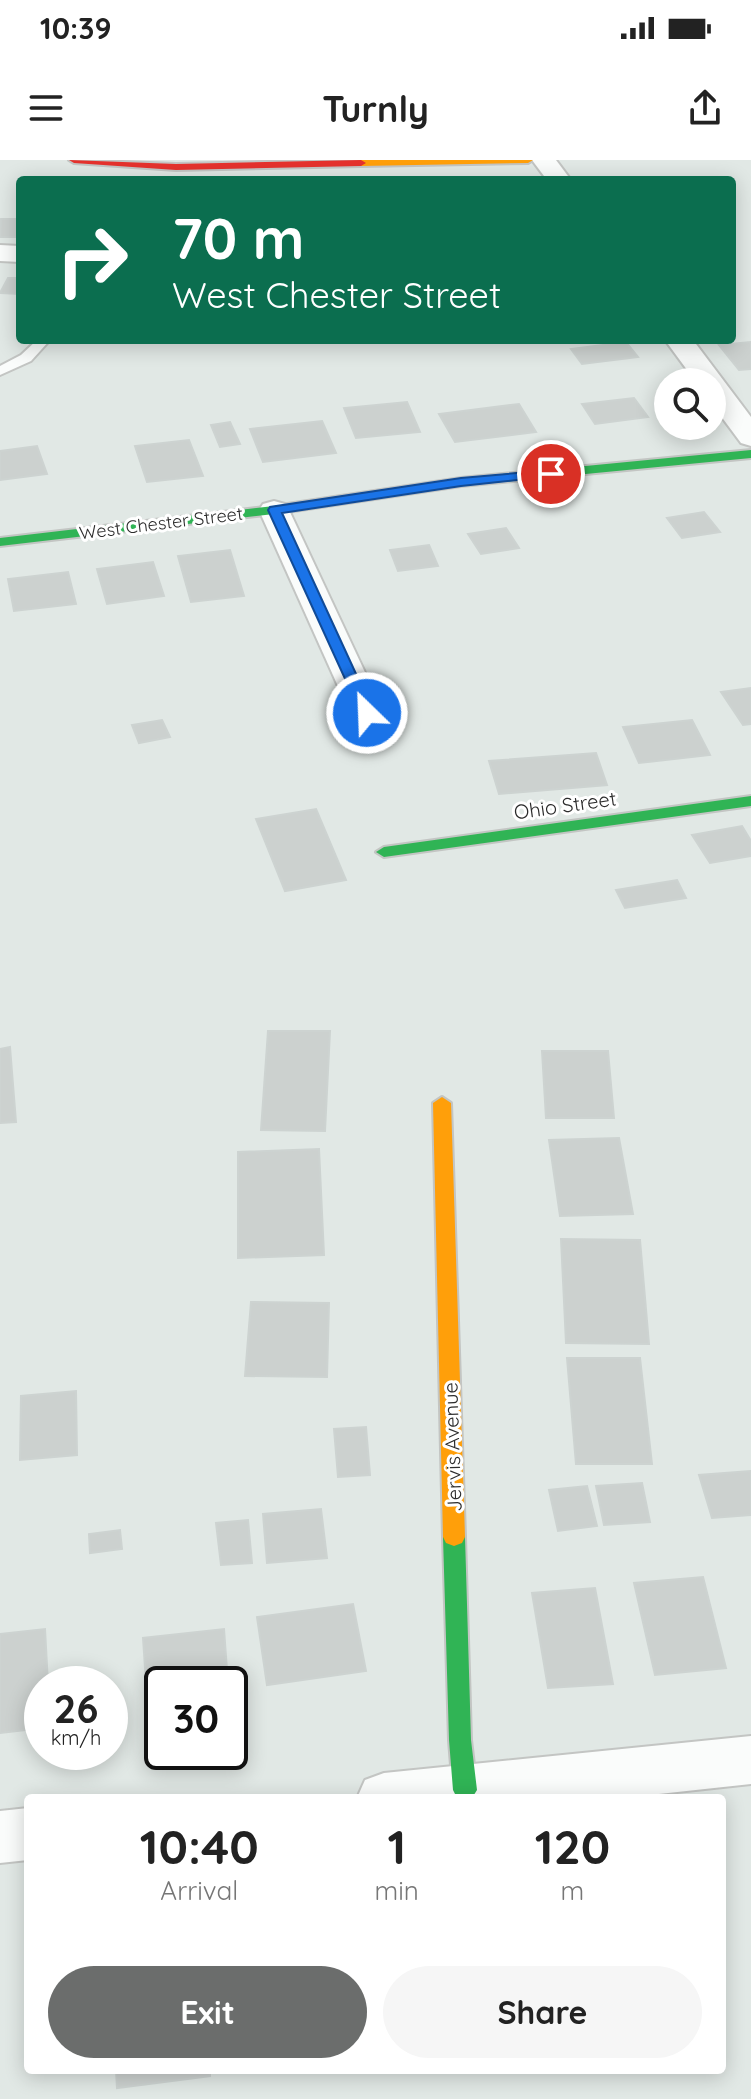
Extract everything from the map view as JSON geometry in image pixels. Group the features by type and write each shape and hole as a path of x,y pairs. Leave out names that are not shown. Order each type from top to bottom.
{"street":[{"path":"74,160 147,173 528,160"},
{"path":"682,344 700,368"},
{"path":"726,403 751,437"},
{"name":"West Chester Street","path":"0,542 274,510 461,482 751,454"},
{"path":"274,510 367,713"},
{"name":"Ohio Street","path":"384,852 751,801"},
{"name":"Jervis Avenue","path":"442,1103 460,1740 465,1790"},
{"path":"424,1794 751,1760"},
{"path":"0,1837 24,1834"}],"lane":[{"path":"0,371 26,358 40,344"}],"building":[{"path":"1,219 16,219 16,237 0,237"},
{"path":"8,278 16,278 16,294 0,293"},
{"path":"751,342 751,369 739,370 719,345"},
{"path":"628,344 638,357 582,364 571,349"},
{"path":"634,398 648,417 595,424 582,404"},
{"path":"407,402 420,432 356,438 344,408"},
{"path":"519,404 536,432 455,442 439,414"},
{"path":"322,421 336,453 263,462 250,429"},
{"path":"230,422 240,444 220,447 211,425"},
{"path":"189,440 203,476 147,482 135,446"},
{"path":"37,446 47,474 0,480 0,451"},
{"path":"704,512 720,532 682,538 667,518"},
{"path":"506,528 519,548 481,554 468,534"},
{"path":"429,545 438,566 398,571 390,550"},
{"path":"230,550 244,596 191,602 178,556"},
{"path":"153,562 164,596 107,604 97,569"},
{"path":"68,572 76,604 14,611 8,579"},
{"path":"751,688 751,724 743,725 721,692"},
{"path":"162,720 170,737 139,743 132,725"},
{"path":"692,720 710,755 639,763 623,727"},
{"path":"596,753 607,785 499,794 489,761"},
{"path":"316,809 346,880 285,891 256,819"},
{"path":"742,826 751,841 751,856 710,863 692,835"},
{"path":"677,880 686,898 625,908 616,890"},
{"path":"268,1031 330,1031 325,1131 261,1130"},
{"path":"10,1047 16,1122 0,1123 0,1049"},
{"path":"542,1051 608,1051 614,1118 546,1118"},
{"path":"619,1138 633,1214 560,1216 549,1140"},
{"path":"319,1149 324,1255 238,1258 238,1152"},
{"path":"561,1239 640,1240 649,1344 566,1343"},
{"path":"251,1302 329,1303 327,1377 245,1376"},
{"path":"567,1358 640,1358 652,1464 576,1464"},
{"path":"76,1391 77,1455 20,1460 21,1396"},
{"path":"366,1427 370,1475 338,1477 334,1429"},
{"path":"751,1471 751,1515 712,1518 699,1475"},
{"path":"642,1483 650,1522 604,1525 596,1486"},
{"path":"587,1486 597,1526 558,1531 549,1490"},
{"path":"321,1509 327,1558 267,1563 263,1514"},
{"path":"248,1520 252,1563 221,1565 216,1523"},
{"path":"120,1530 122,1549 90,1553 89,1534"},
{"path":"703,1577 726,1668 655,1675 634,1583"},
{"path":"595,1588 613,1684 548,1688 532,1593"},
{"path":"353,1604 366,1671 267,1685 257,1617"},
{"path":"45,1629 47,1666 24,1666 24,1730 0,1733 0,1634"},
{"path":"224,1629 227,1666 145,1666 143,1638"},
{"path":"116,2074 210,2074 210,2076 117,2088"}],"traffic: fast":[{"path":"0,542 274,510 461,482 751,454"},
{"path":"384,852 751,801"},
{"path":"454,1537 460,1740 465,1790"}],"traffic: slow":[{"path":"361,163 528,160"},
{"path":"442,1103 454,1537"}],"traffic: jam":[{"path":"74,160 176,167 361,163"}],"route":[{"path":"367,713 274,510 461,482 551,474"}]}
